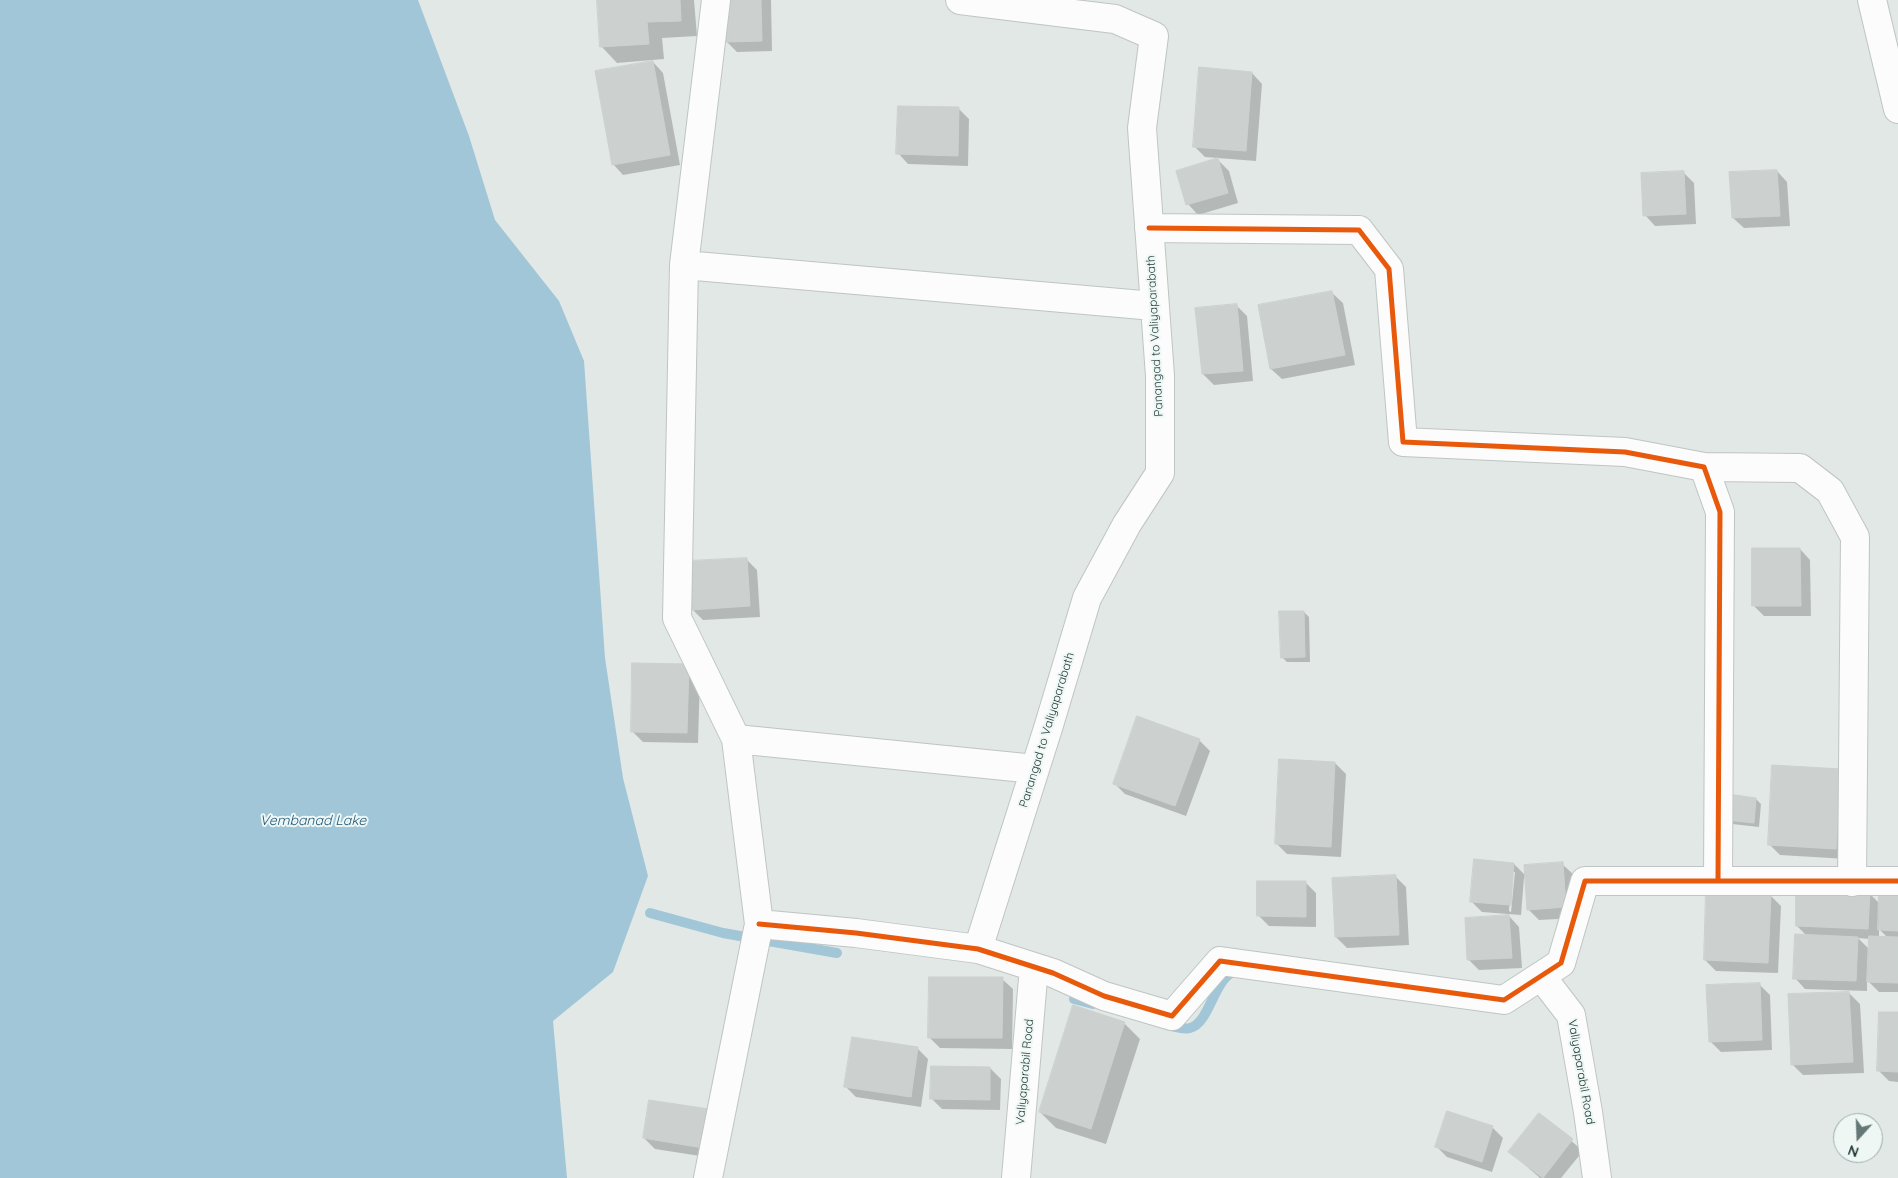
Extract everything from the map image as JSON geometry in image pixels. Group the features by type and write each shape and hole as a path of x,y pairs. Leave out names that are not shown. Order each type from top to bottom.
{"street":[{"path":"708,1178 759,924 736,739 677,618 684,265 716,0"},
{"name":"Panangad to Valiyaparabath","path":"960,0 1114,19 1154,36 1142,128 1160,376 1160,473 1127,524 1087,598 978,949"},
{"path":"1872,0 1898,109"},
{"path":"1149,228 1359,230 1389,270 1403,442 1625,452 1704,467 1800,468 1830,491 1855,536 1852,882"},
{"path":"684,265 1154,306"},
{"path":"1704,467 1720,512 1718,880"},
{"path":"736,739 1035,769"},
{"path":"759,924 856,933 978,949 1053,973 1104,996 1172,1016 1220,961 1504,1000 1560,963 1585,881 1898,881"},
{"name":"Valiyaparabil Road","path":"1016,1178 1034,967"},
{"name":"Valiyaparabil Road","path":"1541,976 1571,1014 1597,1178"}],"water":[{"name":"Vembanad Lake","path":"0,0 418,0 469,136 495,220 559,301 584,361 605,658 623,778 648,876 613,972 553,1021 567,1178 0,1178"}],"building":[{"path":"597,0 680,0 681,21 647,22 649,44 600,47"},
{"path":"724,0 761,0 762,41 726,42"},
{"path":"653,61 670,155 612,165 595,71"},
{"path":"1199,67 1252,72 1246,151 1193,147"},
{"path":"898,106 959,107 958,156 896,154"},
{"path":"1218,158 1228,193 1186,205 1176,171"},
{"path":"1777,170 1780,216 1732,218 1729,172"},
{"path":"1684,171 1686,214 1643,216 1641,173"},
{"path":"1332,291 1345,355 1270,369 1258,305"},
{"path":"1237,304 1243,371 1202,374 1195,308"},
{"path":"1752,548 1800,548 1801,606 1752,606"},
{"path":"747,558 750,606 691,610 688,561"},
{"path":"1279,611 1304,611 1305,657 1281,658"},
{"path":"632,663 689,664 687,733 631,732"},
{"path":"1137,716 1200,739 1175,806 1113,784"},
{"path":"1279,759 1335,762 1331,847 1275,844"},
{"path":"1772,765 1841,769 1836,849 1768,845"},
{"path":"1728,794 1756,798 1754,823 1726,820"},
{"path":"1474,859 1514,863 1511,905 1470,902"},
{"path":"1563,862 1566,907 1527,910 1524,865"},
{"path":"1396,875 1399,935 1335,937 1332,878"},
{"path":"1257,881 1306,881 1306,917 1257,916"},
{"path":"1796,888 1870,891 1868,929 1796,926"},
{"path":"1706,892 1771,894 1768,963 1704,960"},
{"path":"1879,892 1898,893 1898,931 1878,930"},
{"path":"1509,915 1512,958 1467,960 1465,918"},
{"path":"1795,934 1858,937 1856,981 1793,979"},
{"path":"1869,936 1898,937 1898,983 1867,982"},
{"path":"929,977 1003,977 1002,1038 928,1038"},
{"path":"1760,983 1762,1040 1709,1042 1706,985"},
{"path":"1849,992 1853,1062 1791,1065 1788,994"},
{"path":"1073,1005 1125,1022 1091,1129 1039,1112"},
{"path":"1879,1012 1898,1012 1898,1072 1877,1071"},
{"path":"852,1037 918,1047 911,1097 844,1087"},
{"path":"931,1066 990,1067 990,1100 930,1099"},
{"path":"649,1100 709,1109 703,1148 643,1138"},
{"path":"1447,1111 1493,1126 1482,1162 1435,1147"},
{"path":"1539,1113 1573,1139 1543,1178 1508,1152"}],"waterway":[{"path":"650,913 723,933 837,953"},
{"path":"1167,1025 1190,1028 1197,1024 1224,980 1231,973 1239,970"},
{"path":"1074,999 1093,1004"}],"cycle path":[{"path":"1149,228 1359,230 1389,269 1403,442 1625,452 1704,467 1720,512 1718,880"},
{"path":"759,924 856,933 978,949 1053,973 1104,996 1172,1016 1220,961 1504,1000 1561,963 1585,881 1898,881"}]}
